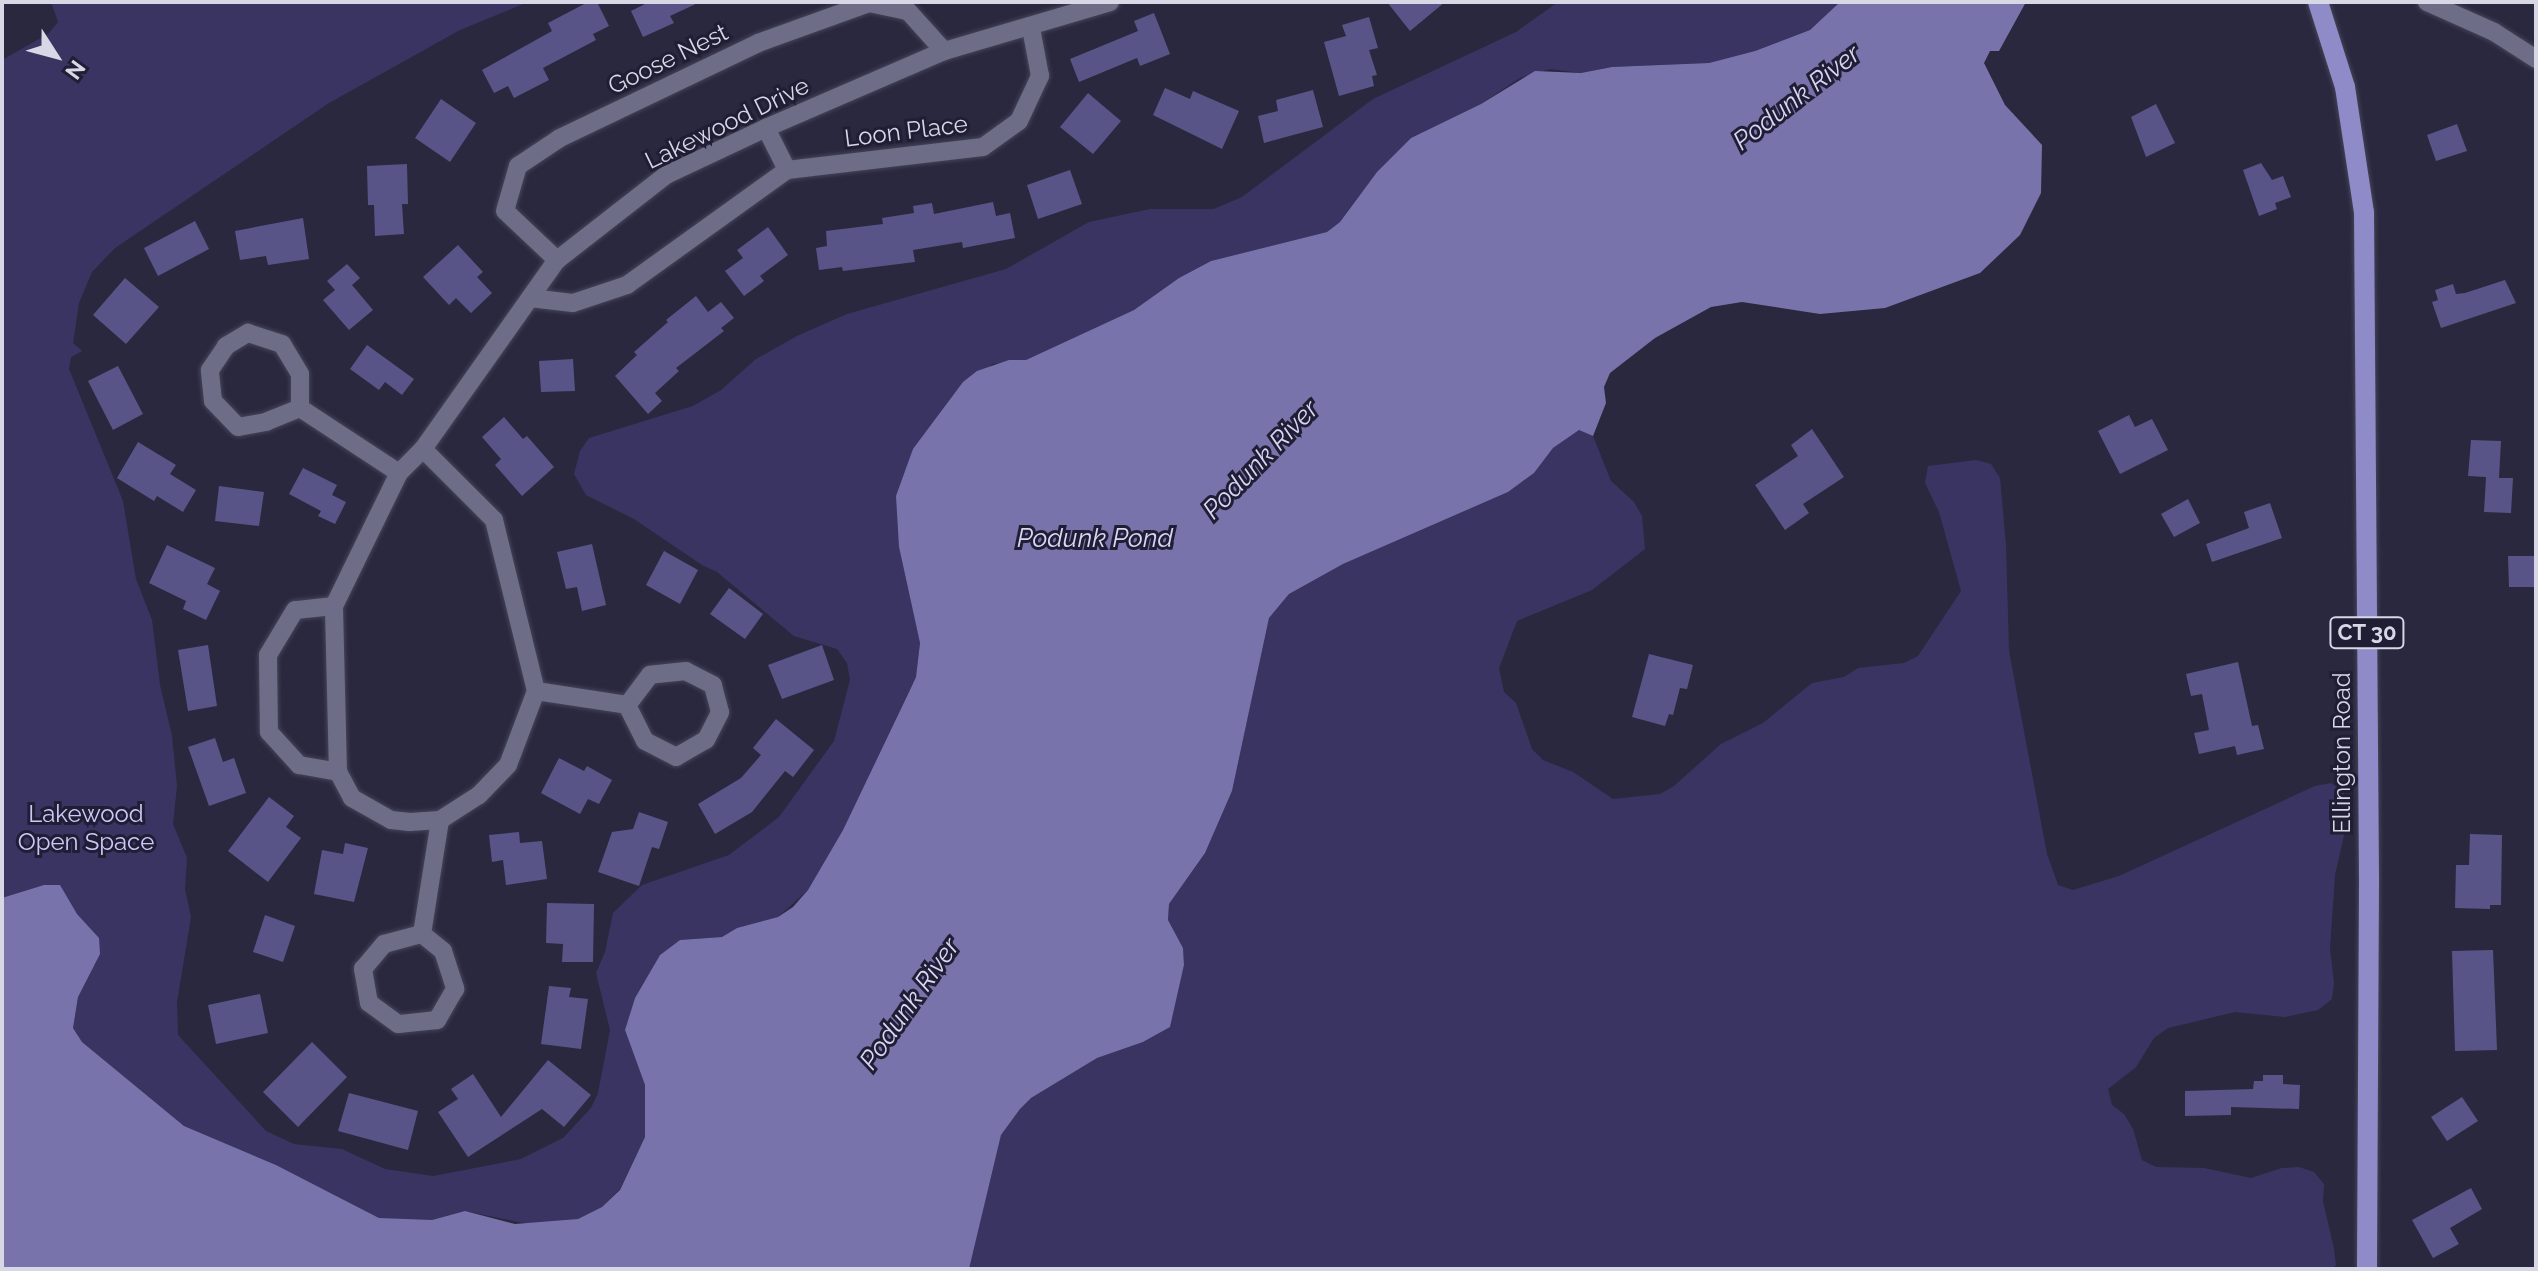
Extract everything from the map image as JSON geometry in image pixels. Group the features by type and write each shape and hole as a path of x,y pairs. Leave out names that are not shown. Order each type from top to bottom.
{"main road":[{"name":"Ellington Road","path":"2318,2 2345,87 2364,212 2369,868 2367,1269"}],"street":[{"name":"Lakewood Drive","path":"338,772 334,606 399,473 423,449 557,260 666,175 766,128 944,51 1031,28 1110,2"},
{"path":"2427,2 2494,32 2536,59"},
{"name":"Goose Nest","path":"557,260 505,211 518,166 560,138 758,43 869,3 908,11 944,51"},
{"name":"Loon Place","path":"530,298 573,303 627,285 787,170 983,147 1019,121 1040,76 1031,28"},
{"path":"766,128 787,170"},
{"path":"248,333 282,344 300,374 300,408 266,422 238,427 213,401 210,370 226,346 248,333"},
{"path":"300,408 399,473"},
{"path":"334,606 295,610 268,655 269,732 299,765 338,772 352,798 391,820 440,820 479,795 508,765 536,691 494,520 423,449"},
{"path":"686,671 713,685 720,712 706,740 676,757 645,741 627,705 650,675 686,671"},
{"path":"536,691 627,705"},
{"path":"422,934 440,820"},
{"path":"422,934 443,951 455,989 437,1020 398,1024 369,1003 363,969 384,944 422,934"}],"green space":[{"name":"Lakewood Open Space","path":"51,2 528,2 460,30 329,103 115,248 92,272 79,303 73,343 82,351 71,357 69,369 123,501 136,579 152,620 160,685 172,736 177,786 173,824 187,858 185,889 191,917 177,1002 178,1035 266,1131 294,1144 342,1149 385,1169 433,1176 521,1159 563,1138 591,1108 598,1093 610,1030 596,973 605,952 613,913 642,885 729,855 779,817 834,741 850,680 847,663 837,649 794,636 717,572 634,519 586,495 574,474 580,451 589,438 693,406 721,390 756,359 797,336 847,314 1006,269 1089,222 1150,209 1214,209 1242,197 1373,99 1516,32 1558,2 1840,2 1810,30 1755,51 1709,63 1612,67 1581,73 1550,69 1520,78 1481,104 1411,138 1377,172 1340,222 1327,232 1211,261 1179,278 1134,310 1026,360 992,364 899,547 920,643 916,677 843,830 808,890 778,917 737,928 722,937 680,940 660,955 635,998 625,1030 645,1085 645,1137 620,1189 602,1207 578,1219 533,1225 465,1211 432,1220 379,1218 276,1165 184,1126 82,1042 73,1028 78,997 91,960 90,929 75,912 2,901 2,60 48,34 58,22"},
{"path":"1579,430 1593,436 1611,481 1634,502 1642,516 1645,549 1592,590 1517,621 1499,668 1504,692 1516,703 1532,749 1543,760 1573,772 1613,799 1660,794 1674,786 1721,744 1763,723 1812,683 1844,677 1858,668 1904,663 1918,656 1961,591 1939,512 1925,483 1928,466 1976,460 1991,464 2000,478 2006,545 2009,651 2047,854 2058,885 2073,890 2119,876 2315,786 2331,783 2344,793 2346,827 2335,875 2330,949 2334,983 2332,999 2318,1010 2285,1017 2235,1012 2168,1028 2154,1038 2136,1067 2108,1089 2112,1105 2124,1114 2133,1129 2142,1160 2156,1167 2204,1168 2251,1178 2282,1168 2299,1167 2314,1172 2324,1184 2323,1201 2336,1265 2333,1269 969,1269 1001,1135 1020,1109 1031,1098 1097,1058 1143,1042 1170,1027 1184,965 1183,948 1168,920 1169,904 1205,853 1232,791 1269,618 1289,594 1343,564 1508,492 1534,473 1553,448"}],"water":[{"name":"Podunk Pond","path":"1840,2 2026,2 1999,51 1990,51 1984,63 2005,105 2042,145 2041,193 2020,235 1980,273 1885,308 1820,314 1742,302 1711,307 1655,338 1610,373 1604,387 1606,403 1593,436 1579,430 1553,448 1534,473 1508,492 1343,564 1289,594 1269,618 1232,791 1205,853 1169,904 1168,920 1183,948 1184,965 1170,1027 1143,1042 1097,1058 1031,1098 1020,1109 1001,1135 969,1269 2,1269 2,898 44,885 60,885 77,914 99,938 100,954 78,997 73,1028 82,1042 184,1126 276,1165 379,1218 432,1220 465,1211 515,1224 578,1219 602,1207 620,1190 645,1137 645,1085 625,1030 635,998 660,955 680,940 722,937 737,928 778,917 793,907 808,890 843,830 916,677 920,643 899,547 896,496 913,449 963,382 977,371 1009,360 1026,360 1134,310 1179,278 1211,261 1327,232 1340,222 1377,172 1411,138 1481,104 1535,71 1581,73 1612,67 1709,63 1755,51 1810,30"}],"building":[{"path":"588,2 597,2 609,26 593,34 596,40 543,68 549,80 514,98 508,86 494,93 482,70 552,31 548,23"},
{"path":"649,2 700,2 670,16 674,23 643,37 631,11"},
{"path":"1387,2 1445,2 1410,31"},
{"path":"1154,13 1170,54 1140,66 1137,58 1079,82 1070,59 1138,31 1134,21"},
{"path":"1369,17 1378,48 1369,50 1377,75 1372,76 1374,86 1339,96 1324,42 1346,36 1342,25"},
{"path":"1165,88 1190,99 1193,91 1239,111 1222,149 1153,115"},
{"path":"1313,90 1323,127 1264,143 1258,116 1278,111 1276,100"},
{"path":"1088,93 1121,121 1093,154 1060,127"},
{"path":"441,99 476,123 450,162 415,138"},
{"path":"2156,104 2175,143 2146,157 2131,117"},
{"path":"2457,124 2467,151 2436,161 2427,135"},
{"path":"2261,163 2272,180 2283,176 2291,197 2275,203 2277,209 2259,216 2243,170"},
{"path":"407,164 408,204 402,204 404,234 375,236 374,205 368,205 367,166"},
{"path":"1070,170 1082,204 1038,219 1027,185"},
{"path":"993,202 996,216 1010,213 1015,238 963,248 962,242 913,250 915,262 843,271 842,267 819,270 816,248 827,246 826,231 883,224 882,218 914,213 913,206 932,203 934,214"},
{"path":"303,218 309,259 268,265 266,256 240,260 235,231"},
{"path":"195,221 209,249 158,276 144,248"},
{"path":"768,227 788,255 760,276 764,281 744,296 725,271 743,258 737,250"},
{"path":"458,245 483,272 477,277 492,293 471,313 456,298 449,305 423,277"},
{"path":"347,264 360,278 352,285 373,310 349,330 323,300 335,290 327,281"},
{"path":"125,278 159,307 126,344 93,315"},
{"path":"2505,280 2516,303 2441,328 2432,302 2438,300 2435,290 2453,284 2456,294 2465,293"},
{"path":"696,296 708,312 721,302 734,318 721,328 724,331 676,368 679,371 655,393 662,401 648,414 615,376 637,355 634,352 668,322 666,320"},
{"path":"367,345 414,379 402,395 385,382 379,390 350,369"},
{"path":"573,359 575,391 541,392 539,361"},
{"path":"118,366 143,414 113,430 88,381"},
{"path":"2129,415 2135,427 2152,419 2168,450 2120,474 2098,431"},
{"path":"504,417 523,439 527,436 554,467 522,496 495,465 501,459 482,437"},
{"path":"1812,429 1844,477 1803,504 1809,513 1785,530 1755,485 1798,456 1791,445"},
{"path":"2471,440 2501,441 2499,478 2513,478 2511,513 2484,512 2486,477 2468,476"},
{"path":"138,442 176,465 170,474 196,490 183,512 157,496 154,501 117,478"},
{"path":"303,468 337,485 332,495 346,502 335,524 318,516 321,511 289,494"},
{"path":"219,486 264,492 259,526 215,521"},
{"path":"2188,499 2200,523 2174,537 2161,514"},
{"path":"2270,503 2282,538 2212,562 2206,544 2249,528 2244,512"},
{"path":"592,544 606,605 582,611 577,587 566,589 557,552"},
{"path":"167,545 215,568 207,584 220,591 206,620 183,609 186,601 149,583"},
{"path":"664,551 698,570 680,604 646,585"},
{"path":"2508,556 2536,556 2536,587 2509,587"},
{"path":"729,588 763,614 745,639 710,614"},
{"path":"208,645 217,706 188,711 178,650"},
{"path":"822,645 834,680 782,699 768,665"},
{"path":"1649,654 1693,665 1687,689 1680,688 1673,715 1669,714 1665,726 1632,717"},
{"path":"2238,662 2252,726 2258,725 2264,749 2237,755 2235,746 2199,754 2194,733 2209,730 2202,694 2191,696 2186,674"},
{"path":"776,719 814,750 793,777 785,771 752,812 715,834 698,804 741,778 761,755 753,748"},
{"path":"215,738 223,762 234,758 246,793 209,806 188,747"},
{"path":"559,758 584,771 587,766 612,780 599,804 588,799 580,814 541,793"},
{"path":"269,797 294,816 286,827 301,838 268,882 228,851"},
{"path":"639,812 668,822 659,849 652,847 639,886 598,872 612,832 633,829"},
{"path":"519,832 520,843 542,841 547,879 506,885 503,860 492,862 489,835"},
{"path":"2470,834 2502,835 2501,905 2490,905 2490,909 2455,908 2456,865 2469,865"},
{"path":"345,843 368,848 354,902 314,894 322,850 343,854"},
{"path":"547,903 594,904 593,962 562,962 563,944 546,943"},
{"path":"265,915 295,926 283,962 253,952"},
{"path":"2493,950 2497,1050 2455,1051 2452,951"},
{"path":"549,986 571,988 569,997 588,999 581,1049 541,1044"},
{"path":"260,994 268,1033 216,1044 208,1005"},
{"path":"312,1042 347,1077 298,1127 263,1092"},
{"path":"548,1060 591,1095 564,1127 542,1109 468,1157 438,1112 458,1099 451,1089 473,1074 501,1117"},
{"path":"2263,1075 2283,1075 2283,1084 2300,1085 2299,1109 2231,1107 2231,1115 2185,1116 2185,1091 2253,1089 2254,1081 2263,1081"},
{"path":"349,1093 418,1111 408,1150 338,1131"},
{"path":"2462,1097 2478,1121 2447,1141 2431,1117"},
{"path":"2471,1188 2482,1209 2450,1228 2459,1244 2433,1258 2412,1220"}],"water label":[{"name":"Podunk River","path":"1797,98"},
{"name":"Podunk River","path":"1261,460"},
{"name":"Podunk River","path":"910,1004"}]}
